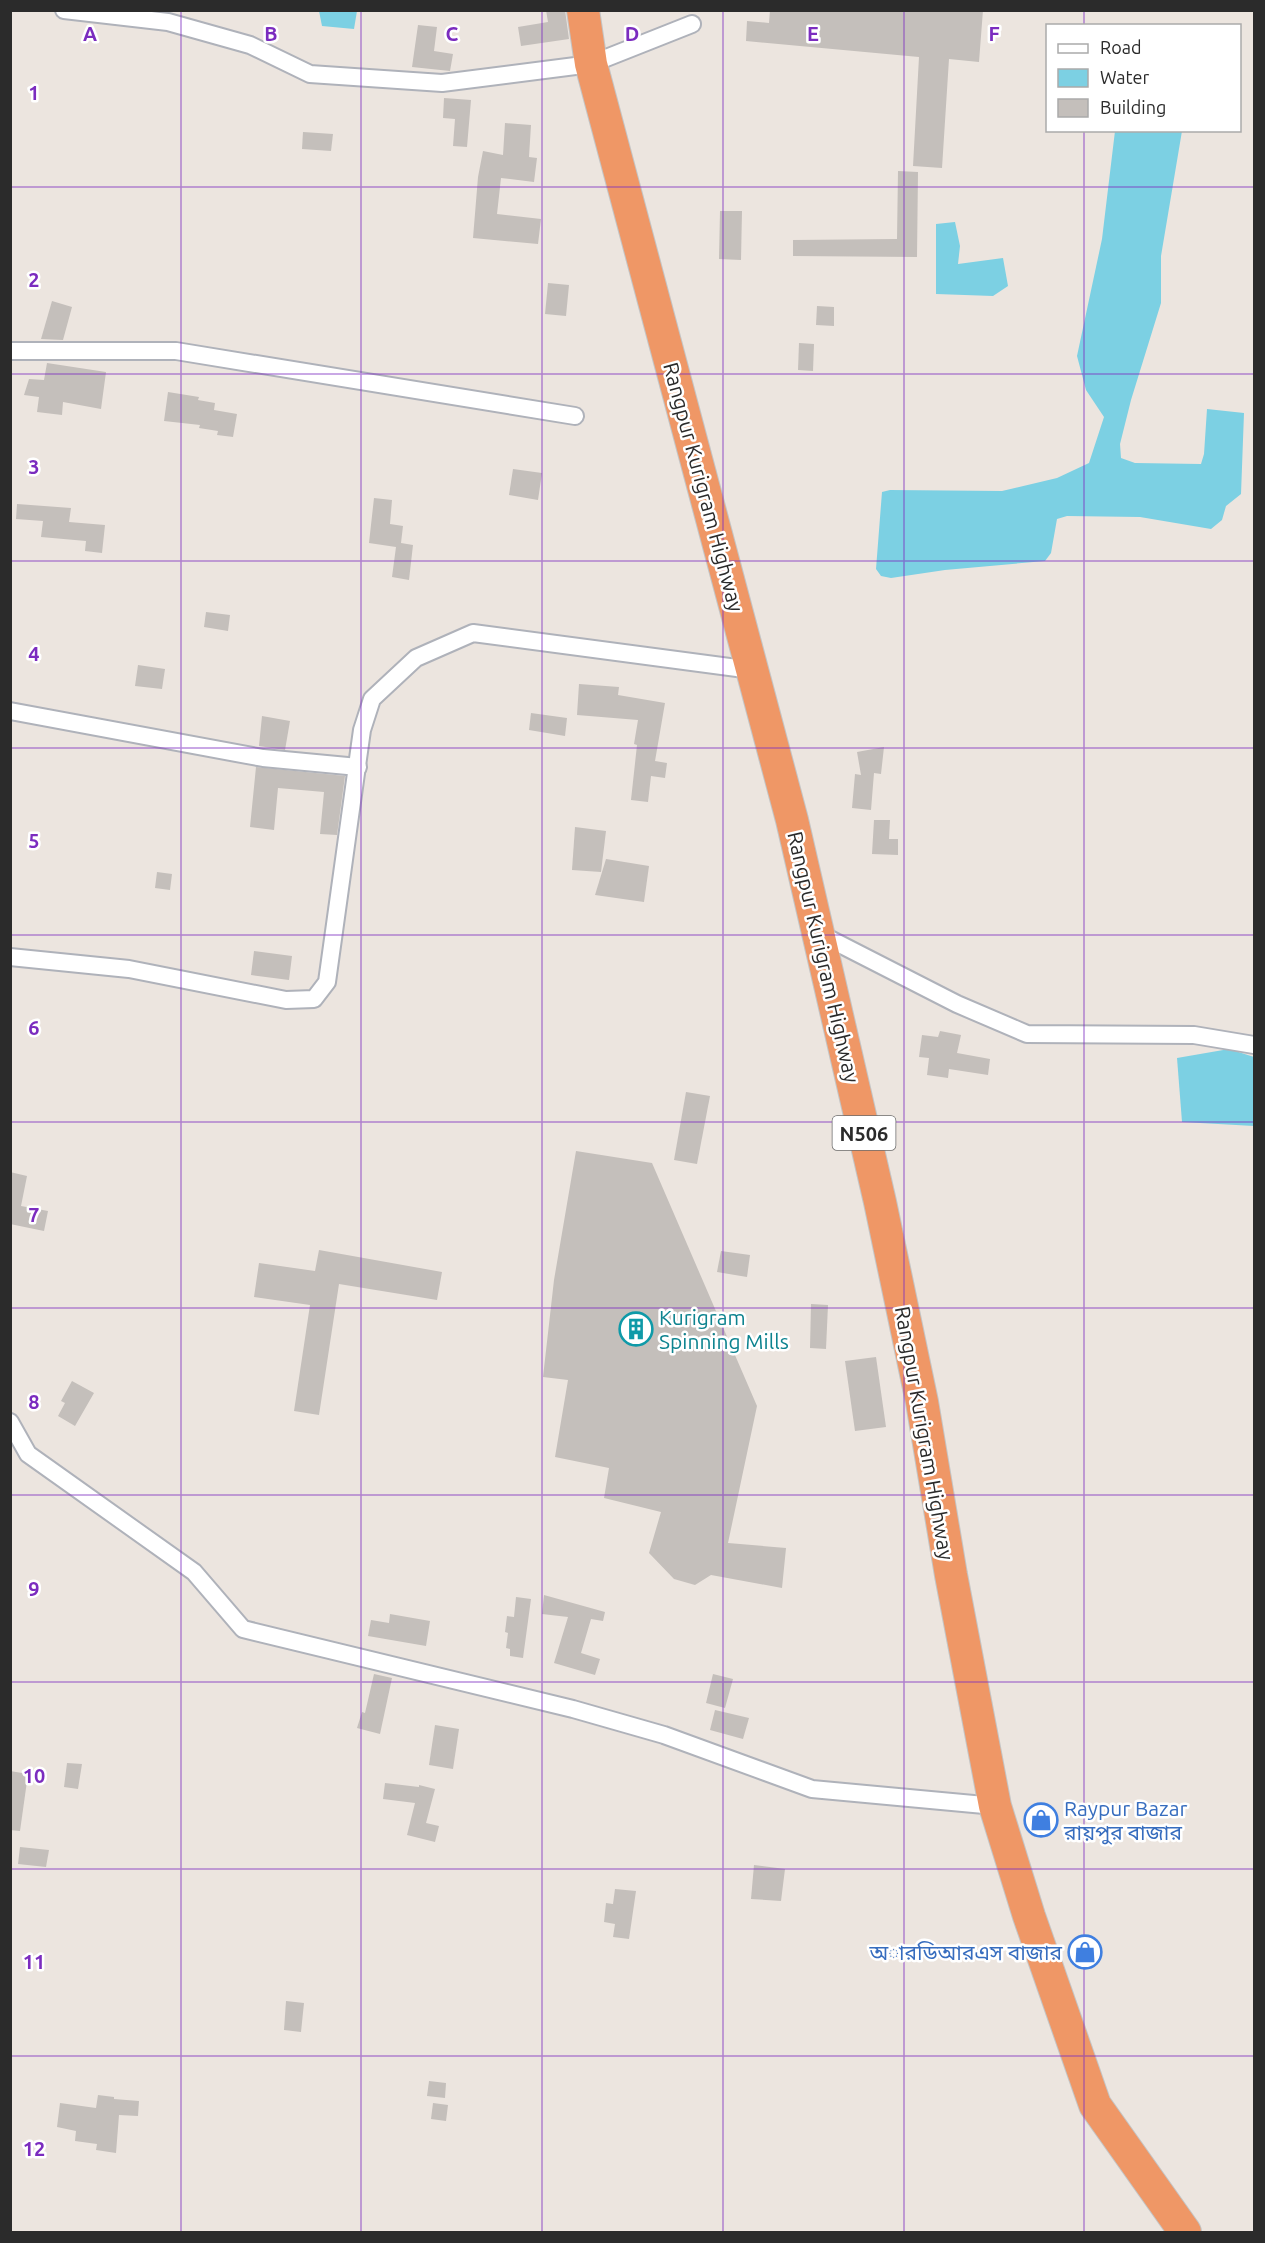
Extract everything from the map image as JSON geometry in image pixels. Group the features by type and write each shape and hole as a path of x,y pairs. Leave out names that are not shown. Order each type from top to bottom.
{"highway":[{"name":"Rangpur Kurigram Highway","path":"583,10 591,64 792,820 880,1202 922,1402 951,1575 995,1806 1029,1916 1095,2105 1185,2232"}],"street":[{"path":"64,10 168,22 250,45 310,74 441,83 591,64 692,24"},
{"path":"10,351 176,351 575,416"},
{"path":"10,957 129,969 286,1000 314,999 327,982 362,730 372,699 416,658 473,633 753,670"},
{"path":"10,711 263,758 358,767"},
{"path":"818,933 957,1004 1027,1034 1194,1035 1254,1045"},
{"path":"10,1422 28,1454 194,1572 243,1629 573,1709 664,1735 812,1789 995,1806"}],"water":[{"path":"319,11 357,11 354,29 322,26"},
{"path":"1115,132 1182,132 1161,256 1161,303 1131,400 1120,444 1121,458 1135,463 1201,464 1204,454 1207,409 1244,413 1241,494 1226,506 1222,520 1211,529 1140,517 1067,516 1057,519 1051,553 1045,561 945,570 891,578 881,576 876,569 882,492 890,490 1002,491 1057,478 1089,463 1104,417 1086,390 1077,356 1102,239"},
{"path":"955,222 960,246 958,264 1003,258 1008,286 993,296 936,294 936,224"},
{"path":"1229,1049 1254,1057 1254,1126 1182,1122 1177,1058"}],"building":[{"path":"546,10 565,10 569,39 521,46 518,27 548,22"},
{"path":"770,10 983,10 979,62 949,59 942,168 913,166 919,57 746,41 747,21 769,23"},
{"path":"418,25 437,27 434,51 453,54 450,71 412,67"},
{"path":"444,98 471,100 467,147 453,146 455,119 443,118"},
{"path":"505,123 531,125 529,157 537,158 534,182 501,178 497,214 541,219 538,244 473,238 478,177 483,151 503,155"},
{"path":"303,132 333,134 331,151 302,149"},
{"path":"898,171 918,172 917,257 793,256 793,240 897,239"},
{"path":"720,211 742,211 741,260 719,259"},
{"path":"548,283 569,285 566,316 545,314"},
{"path":"52,301 72,307 63,340 41,339"},
{"path":"817,306 834,307 834,326 816,325"},
{"path":"799,343 814,344 813,371 798,370"},
{"path":"47,363 106,372 101,409 63,402 62,415 37,412 39,397 24,395 29,379 44,380"},
{"path":"168,392 199,397 198,400 215,403 214,410 237,414 233,437 217,435 218,431 199,428 200,425 164,421"},
{"path":"513,469 542,473 538,500 509,495"},
{"path":"374,498 392,500 390,524 403,526 401,543 413,545 409,580 392,577 396,547 369,543"},
{"path":"17,504 71,508 69,522 105,525 102,553 85,551 86,541 41,537 43,521 16,519"},
{"path":"206,612 230,615 228,631 204,627"},
{"path":"138,665 165,669 162,689 135,686"},
{"path":"579,684 619,687 618,695 665,703 655,761 667,763 665,778 651,776 648,802 631,800 637,745 634,744 638,720 577,715"},
{"path":"531,713 567,718 565,736 529,730"},
{"path":"262,716 290,721 285,750 259,746"},
{"path":"884,747 881,774 874,773 871,810 852,808 855,774 861,775 857,752"},
{"path":"256,767 345,776 337,835 320,834 324,792 278,788 274,830 250,827"},
{"path":"874,820 890,820 889,839 898,839 898,855 872,854"},
{"path":"575,827 606,831 601,872 572,870"},
{"path":"606,859 649,866 644,902 595,895"},
{"path":"157,872 172,874 170,890 155,888"},
{"path":"254,951 292,956 289,980 251,975"},
{"path":"940,1031 961,1035 957,1053 990,1059 988,1075 949,1069 948,1078 927,1075 929,1058 919,1057 922,1035 938,1037"},
{"path":"686,1092 710,1096 697,1164 674,1160"},
{"name":"Kurigram Spinning Mills","path":"576,1151 652,1163 757,1406 728,1543 786,1548 782,1588 711,1575 695,1585 674,1579 649,1553 661,1512 604,1498 609,1468 555,1457 568,1380 543,1377 554,1280"},
{"path":"10,1172 27,1176 21,1206 48,1211 44,1231 10,1224"},
{"path":"319,1250 442,1272 437,1300 339,1284 319,1415 294,1411 310,1305 254,1297 259,1263 315,1271"},
{"path":"721,1251 750,1255 747,1277 717,1272"},
{"path":"811,1304 828,1305 826,1349 810,1348"},
{"path":"876,1357 886,1427 855,1431 845,1361"},
{"path":"72,1381 94,1393 75,1426 58,1416 65,1403 61,1401"},
{"path":"544,1595 605,1612 603,1621 591,1619 581,1653 600,1659 595,1675 554,1663 568,1617 542,1614"},
{"path":"516,1597 531,1599 523,1658 510,1656 510,1649 506,1648 507,1616 514,1617"},
{"path":"390,1614 430,1621 426,1646 368,1636 371,1620 389,1623"},
{"path":"374,1674 392,1678 380,1734 357,1728 362,1712 365,1713"},
{"path":"713,1674 733,1679 725,1708 706,1703"},
{"path":"715,1710 749,1718 743,1739 710,1730"},
{"path":"435,1725 459,1729 453,1769 429,1765"},
{"path":"67,1763 82,1764 78,1789 64,1787"},
{"path":"10,1771 28,1774 20,1831 10,1830"},
{"path":"385,1783 419,1787 419,1785 435,1789 426,1823 439,1826 435,1842 407,1835 415,1803 383,1799"},
{"path":"20,1847 49,1850 46,1867 18,1864"},
{"path":"754,1865 785,1869 781,1901 751,1899"},
{"path":"615,1889 636,1891 629,1939 613,1937 615,1924 604,1922 606,1903 613,1904"},
{"path":"286,2001 304,2003 301,2032 284,2030"},
{"path":"429,2081 446,2083 445,2098 427,2096"},
{"path":"98,2095 139,2101 138,2116 119,2115 116,2153 96,2150 97,2144 75,2141 76,2131 57,2127 60,2103 96,2108"},
{"path":"433,2103 448,2105 446,2121 431,2119"}],"place":[{"name":"Kurigram Spinning Mills","path":"636,1329"},
{"name":"Raypur Bazar রায়পুর বাজার","path":"1041,1820"},
{"name":"অারডিআরএস বাজার","path":"1085,1952"}]}
